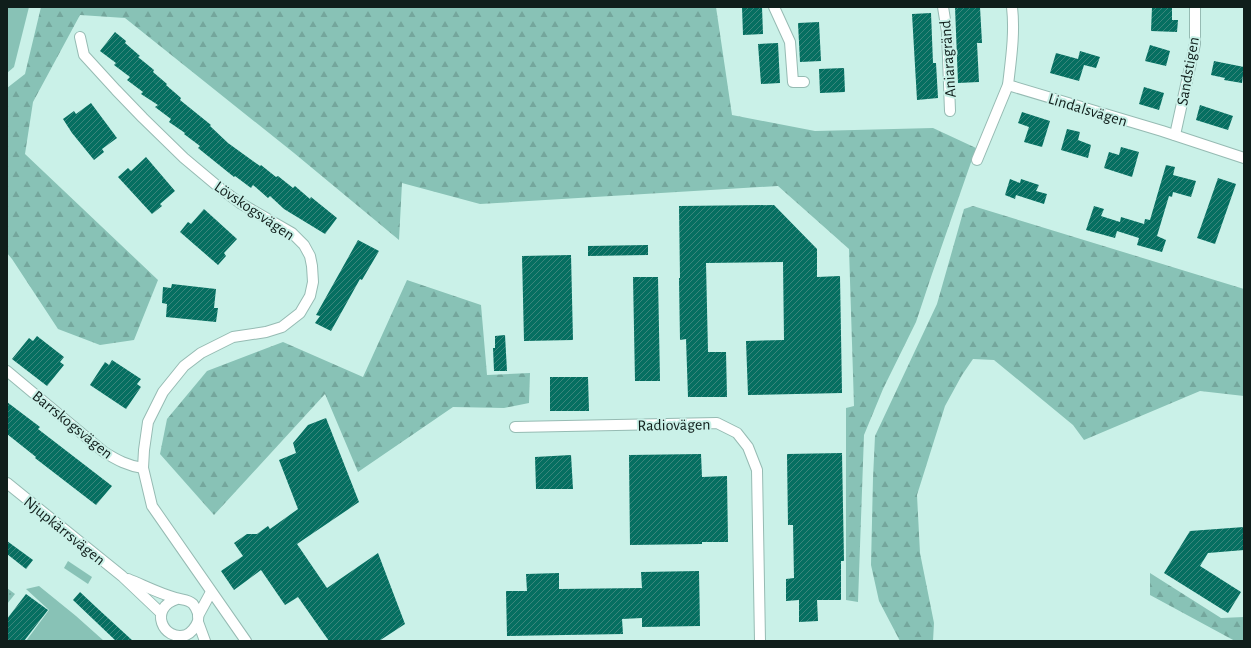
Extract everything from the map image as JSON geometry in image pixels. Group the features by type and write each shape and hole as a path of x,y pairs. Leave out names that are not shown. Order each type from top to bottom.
{"street":[{"path":"774,7 790,42 793,82 804,82"},
{"name":"Aniaragränd","path":"943,7 947,32 950,111"},
{"path":"977,160 1008,85 1014,21 1012,7"},
{"name":"Sandstigen","path":"1175,135 1195,44 1195,7"},
{"name":"Lövskogsvägen","path":"80,37 84,55 143,118 184,158 240,203 292,233 304,245 310,256 313,282 310,296 300,313 282,327 266,332 233,337 206,350 178,372 163,392 148,422 143,468 152,506 246,641"},
{"name":"Lindalsvägen","path":"1008,85 1175,135 1244,158"},
{"name":"Barrskogsvägen","path":"7,371 104,452 118,461 131,466 143,468"},
{"name":"Radiovägen","path":"514,427 717,423 737,433 748,447 757,470 760,641"},
{"name":"Njupkärrsvägen","path":"7,483 122,576 161,613 164,628 182,638 191,632 198,619"},
{"name":"Njupkärrsvägen","path":"122,576 177,599 189,601"},
{"path":"189,601 211,592"},
{"path":"198,619 211,592"},
{"path":"161,613 166,604 177,599"},
{"path":"189,601 197,610 198,619 205,641"}],"green space":[{"path":"7,7 29,7 14,67 7,73"},
{"path":"41,7 716,7 732,115 815,131 933,128 976,148 916,322 883,389 864,435 858,602 846,600 846,408 854,406 849,249 778,186 480,204 402,183 399,240 294,153 125,18 80,15 33,102 25,154 158,280 134,340 100,345 58,329 7,253 7,88 25,74"},
{"path":"973,206 1244,289 1244,396 1200,391 1084,440 1073,425 994,360 973,359 962,375 945,406 917,495 920,553 934,623 933,641 900,641 879,601 871,565 875,436 937,304 964,209"},
{"path":"407,280 481,305 487,375 530,373 529,403 504,408 453,407 358,472 325,394 214,515 160,454 167,419 207,371 283,342 363,377"},
{"path":"68,561 92,577 88,584 64,568"},
{"path":"1150,573 1221,618 1244,617 1244,641 1235,641 1150,595"},
{"path":"39,586 104,641 26,641 49,610 26,589"},
{"path":"7,588 15,594 7,604"}],"building":[{"path":"742,7 762,7 763,34 743,35"},
{"path":"955,7 980,7 982,43 977,43 979,82 958,83"},
{"path":"1152,7 1172,7 1172,20 1178,20 1177,32 1151,31"},
{"path":"931,13 933,63 936,63 938,98 917,100 912,14"},
{"path":"819,22 821,61 800,62 798,23"},
{"path":"115,32 140,56 138,57 154,70 153,72 167,84 166,85 181,98 180,100 211,125 210,126 228,143 276,177 278,176 293,188 295,186 310,199 311,197 337,218 325,234 284,209 270,196 268,198 253,185 251,188 235,176 234,177 198,148 200,146 184,134 185,133 169,122 171,119 155,107 158,105 141,94 143,92 127,80 130,77 114,65 116,63 100,51"},
{"path":"778,43 780,83 761,84 758,44"},
{"path":"1150,45 1170,51 1166,66 1145,61"},
{"path":"1080,51 1100,57 1096,68 1084,65 1079,81 1050,73 1056,53 1078,59"},
{"path":"1214,61 1244,67 1242,83 1224,80 1225,78 1211,75"},
{"path":"844,68 845,92 820,93 819,69"},
{"path":"1144,87 1164,93 1159,110 1139,104"},
{"path":"91,103 117,138 102,149 104,152 94,160 72,133 63,119 74,111 76,114"},
{"path":"1200,105 1233,116 1228,130 1196,120"},
{"path":"1022,112 1050,121 1042,147 1024,142 1029,127 1018,123"},
{"path":"1067,129 1080,132 1078,140 1091,145 1088,158 1061,150"},
{"path":"1121,147 1139,152 1132,177 1104,168 1109,152 1119,155"},
{"path":"146,157 175,191 160,204 162,206 152,214 118,177 128,168 131,171"},
{"path":"1166,165 1175,167 1173,175 1196,181 1191,197 1173,192 1172,197 1169,196 1157,236 1166,240 1162,252 1137,245 1139,238 1117,231 1115,238 1086,230 1094,206 1104,209 1101,216 1120,222 1121,217 1144,224 1145,219 1150,220"},
{"path":"1218,178 1236,184 1215,244 1197,238"},
{"path":"1010,179 1020,183 1021,179 1039,185 1036,191 1047,194 1044,204 1016,195 1015,199 1005,195"},
{"path":"774,205 817,249 817,277 840,276 842,393 748,395 746,341 784,340 783,262 706,263 708,352 726,352 727,397 688,397 686,339 680,340 679,206"},
{"path":"204,209 237,239 224,253 226,256 218,265 180,232 188,222 191,224"},
{"path":"358,240 379,251 362,280 360,279 331,331 315,323 320,316 316,315"},
{"path":"648,245 648,255 588,256 588,246"},
{"path":"571,255 573,340 524,341 522,256"},
{"path":"633,277 658,277 660,381 635,381"},
{"path":"172,284 216,289 214,308 218,308 216,322 166,317 167,304 162,303 163,287 171,288"},
{"path":"505,335 507,371 494,371 493,348 495,348 495,336"},
{"path":"37,336 64,357 60,362 64,365 47,386 12,359 29,338 33,341"},
{"path":"112,360 141,379 137,384 141,387 126,409 90,385 105,362 109,365"},
{"path":"550,377 588,377 589,411 550,411"},
{"path":"7,402 40,427 38,429 112,486 96,505 35,458 36,457 7,434"},
{"path":"326,418 359,502 297,544 327,588 378,553 405,624 379,641 329,641 298,597 285,605 261,570 234,590 221,571 243,556 234,543 247,534 257,534 268,526 270,529 298,509 279,460 296,453 293,443 308,425"},
{"path":"842,453 844,561 841,561 841,600 817,600 818,621 799,622 799,600 786,601 786,579 794,578 793,525 788,525 787,454"},
{"path":"701,454 702,477 727,476 728,542 702,542 702,544 630,545 629,455"},
{"path":"571,455 573,489 536,489 535,457"},
{"path":"1244,527 1244,550 1208,553 1200,566 1241,592 1228,613 1164,573 1190,531"},
{"path":"7,541 33,560 26,569 7,554"},
{"path":"699,571 700,626 642,627 642,618 622,619 623,634 507,636 506,591 527,591 526,574 559,573 559,589 642,588 641,572"},
{"path":"80,592 133,641 116,641 73,600"},
{"path":"26,594 48,610 24,641 7,641 7,619"}]}
